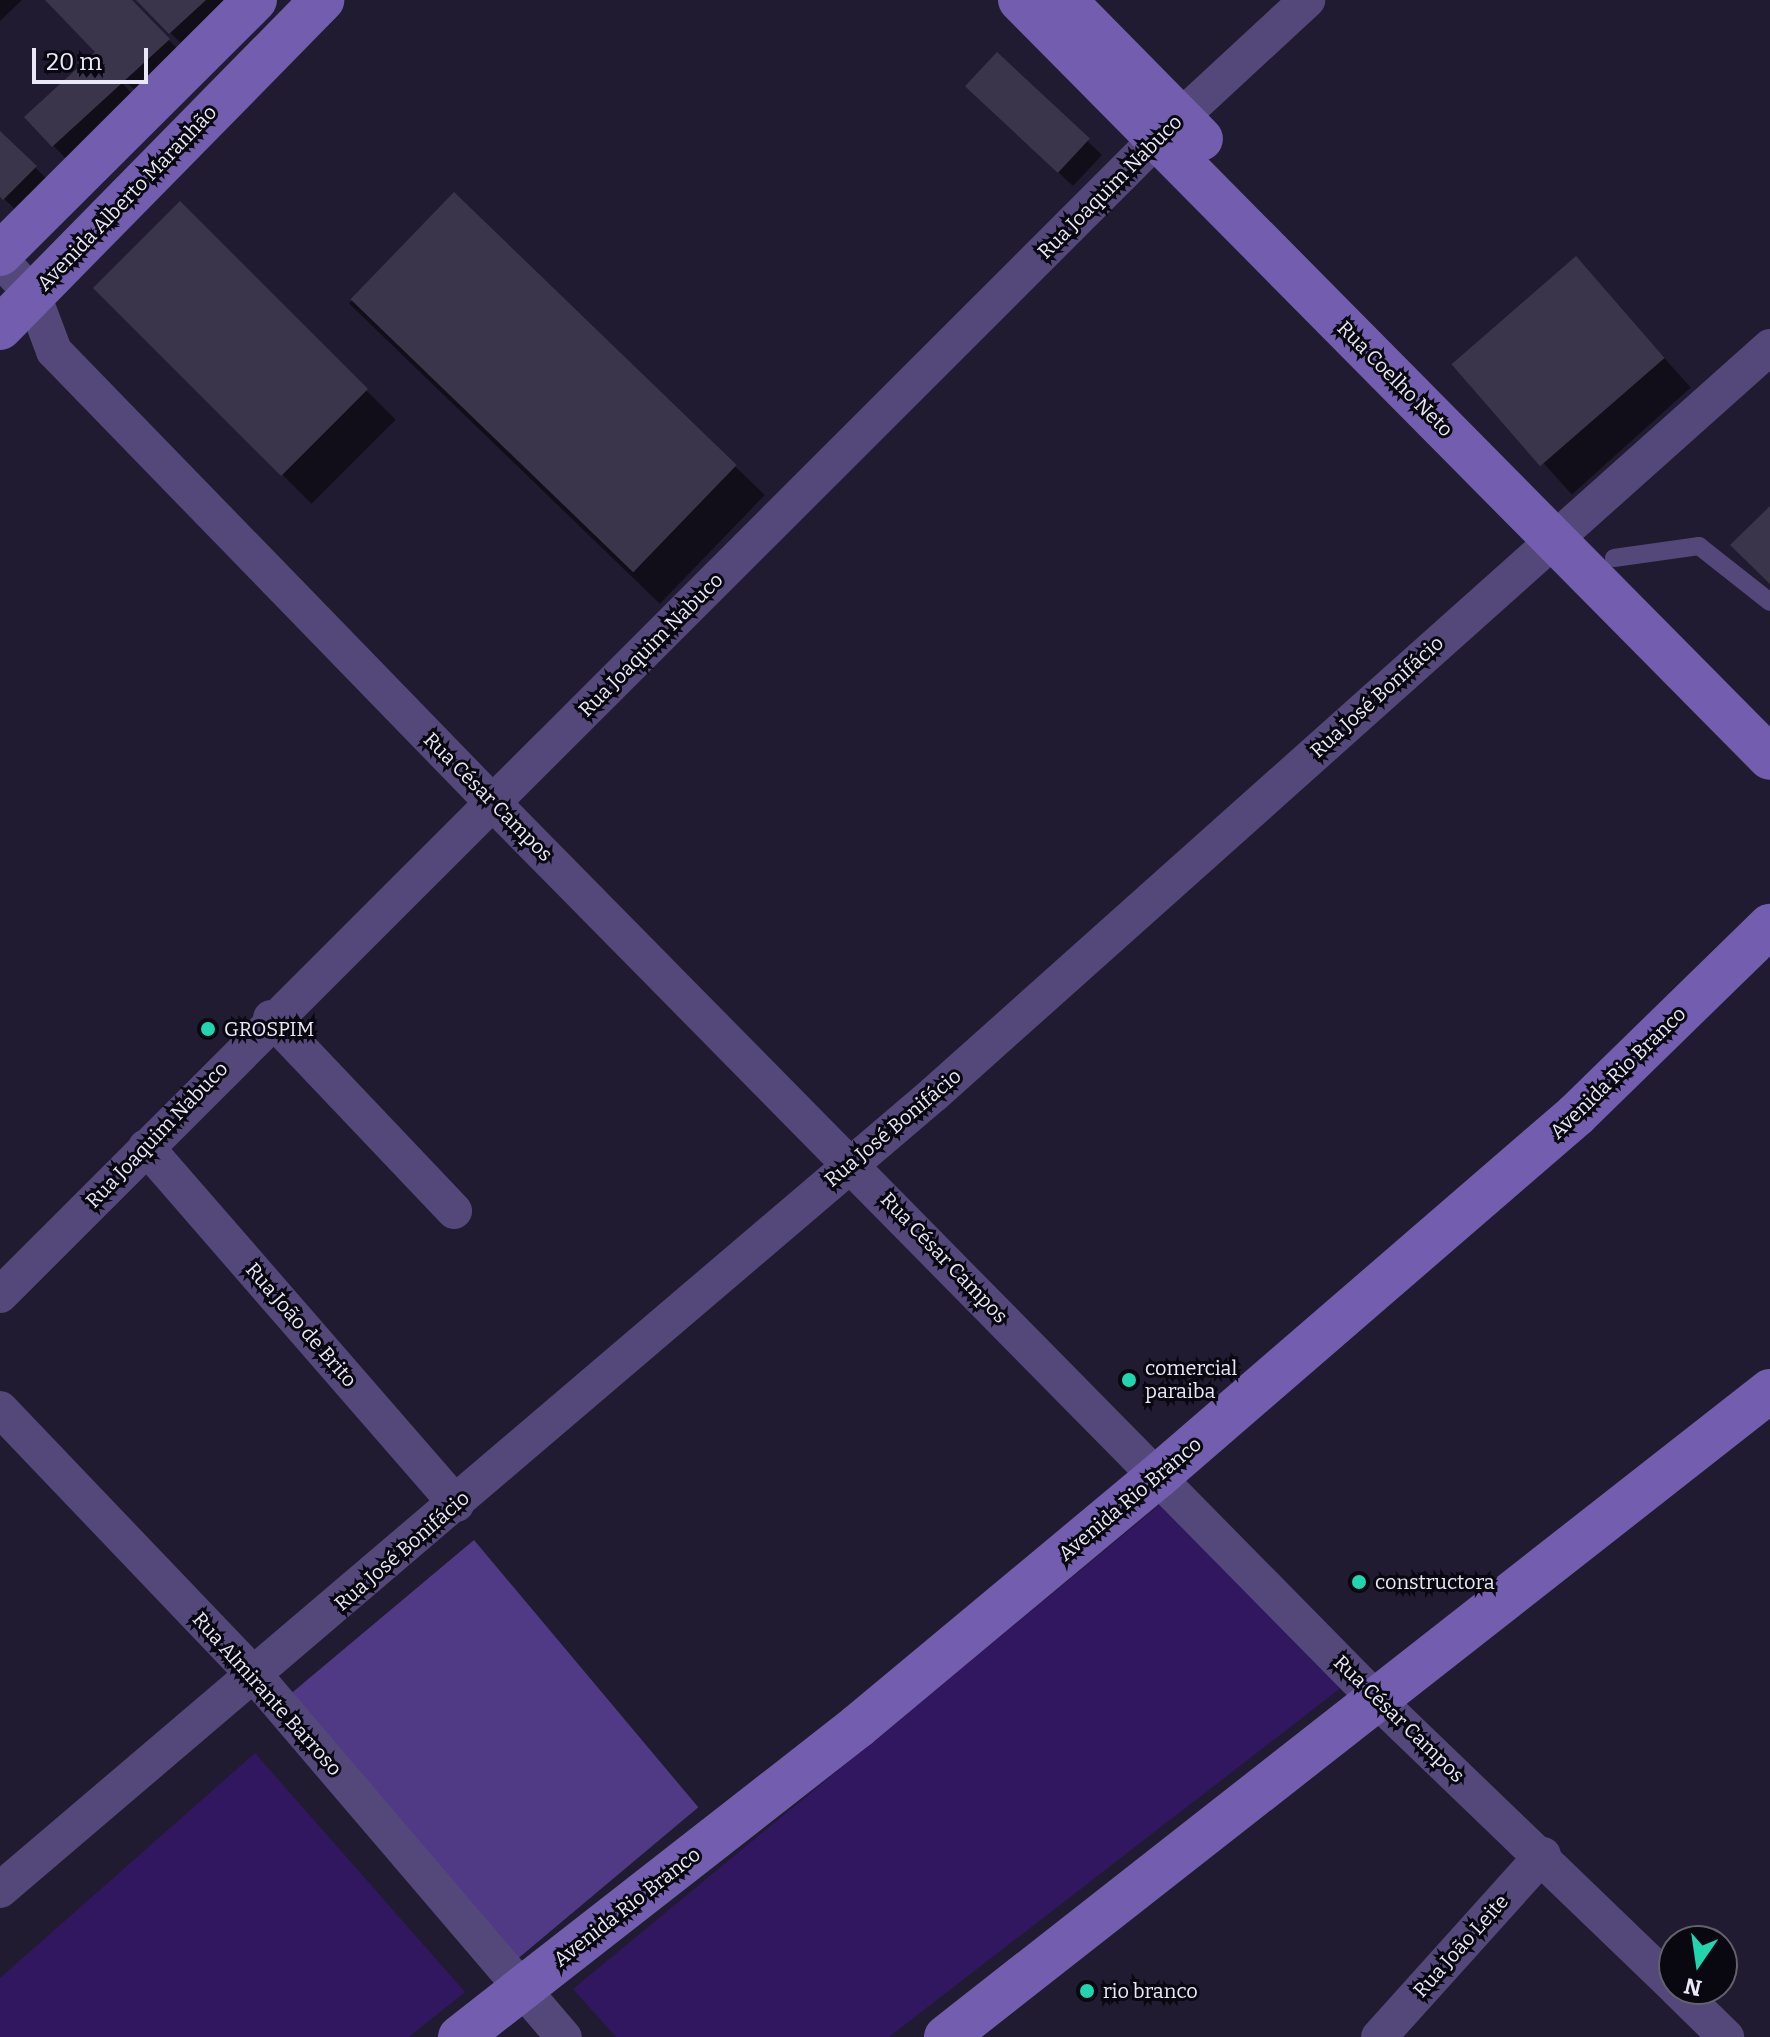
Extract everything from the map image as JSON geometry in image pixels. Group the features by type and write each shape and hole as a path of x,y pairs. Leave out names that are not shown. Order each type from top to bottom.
{"main road":[{"path":"0,256 254,0 287,35"},
{"name":"Avenida Alberto Maranhão","path":"0,331 322,0"},
{"name":"Rua Coelho Neto","path":"1020,0 1168,128 1565,530 1770,758"},
{"name":"Rua Coelho Neto","path":"1064,0 1168,128"},
{"name":"Rua Coelho Neto","path":"1565,530 1614,558 1770,716"},
{"name":"Avenida Rio Branco","path":"460,2037 858,1726 1157,1477 1576,1115 1770,926"},
{"path":"946,2037 1379,1702 1770,1391"}],"street":[{"name":"Rua Joaquim Nabuco","path":"0,1295 271,1018 1168,128 1307,0"},
{"name":"Rua César Campos","path":"0,256 33,295 54,351 492,802 851,1162 1379,1702 1543,1855 1658,1969"},
{"name":"Rua César Campos","path":"0,331 54,351"},
{"name":"Rua José Bonifácio","path":"0,1890 256,1677 851,1162 1770,347"},
{"path":"271,1018 454,1211"},
{"name":"Rua João de Brito","path":"146,1147 456,1504"},
{"name":"Rua Almirante Barroso","path":"0,1409 256,1677 564,2037"},
{"name":"Rua João Leite","path":"1379,2037 1543,1855"},
{"name":"Rua César Campos","path":"1694,2005 1726,2037"}],"lane":[{"path":"1614,558 1699,546 1770,602"}],"shaded area":[{"path":"1174,1493 1342,1687 889,2037 616,2037 573,1989"},
{"path":"474,1540 698,1807 514,1962 290,1694"},
{"path":"255,1753 465,1992 409,2037 0,2037 0,1978"}],"building":[{"path":"45,0 132,0 170,39 52,147 24,117 95,52"},
{"path":"136,0 206,0 169,34"},
{"path":"997,52 1090,139 1058,173 965,86"},
{"path":"0,131 37,166 3,200 0,197"},
{"path":"454,192 737,465 633,572 350,299"},
{"path":"180,201 368,389 281,476 93,288"},
{"path":"1576,256 1665,358 1540,466 1451,364"},
{"path":"1770,506 1770,584 1730,545"}],"place":[{"name":"GROSPIM","path":"208,1029"},
{"name":"comercial paraiba","path":"1129,1380"},
{"name":"constructora","path":"1359,1582"},
{"name":"rio branco","path":"1087,1991"}]}
